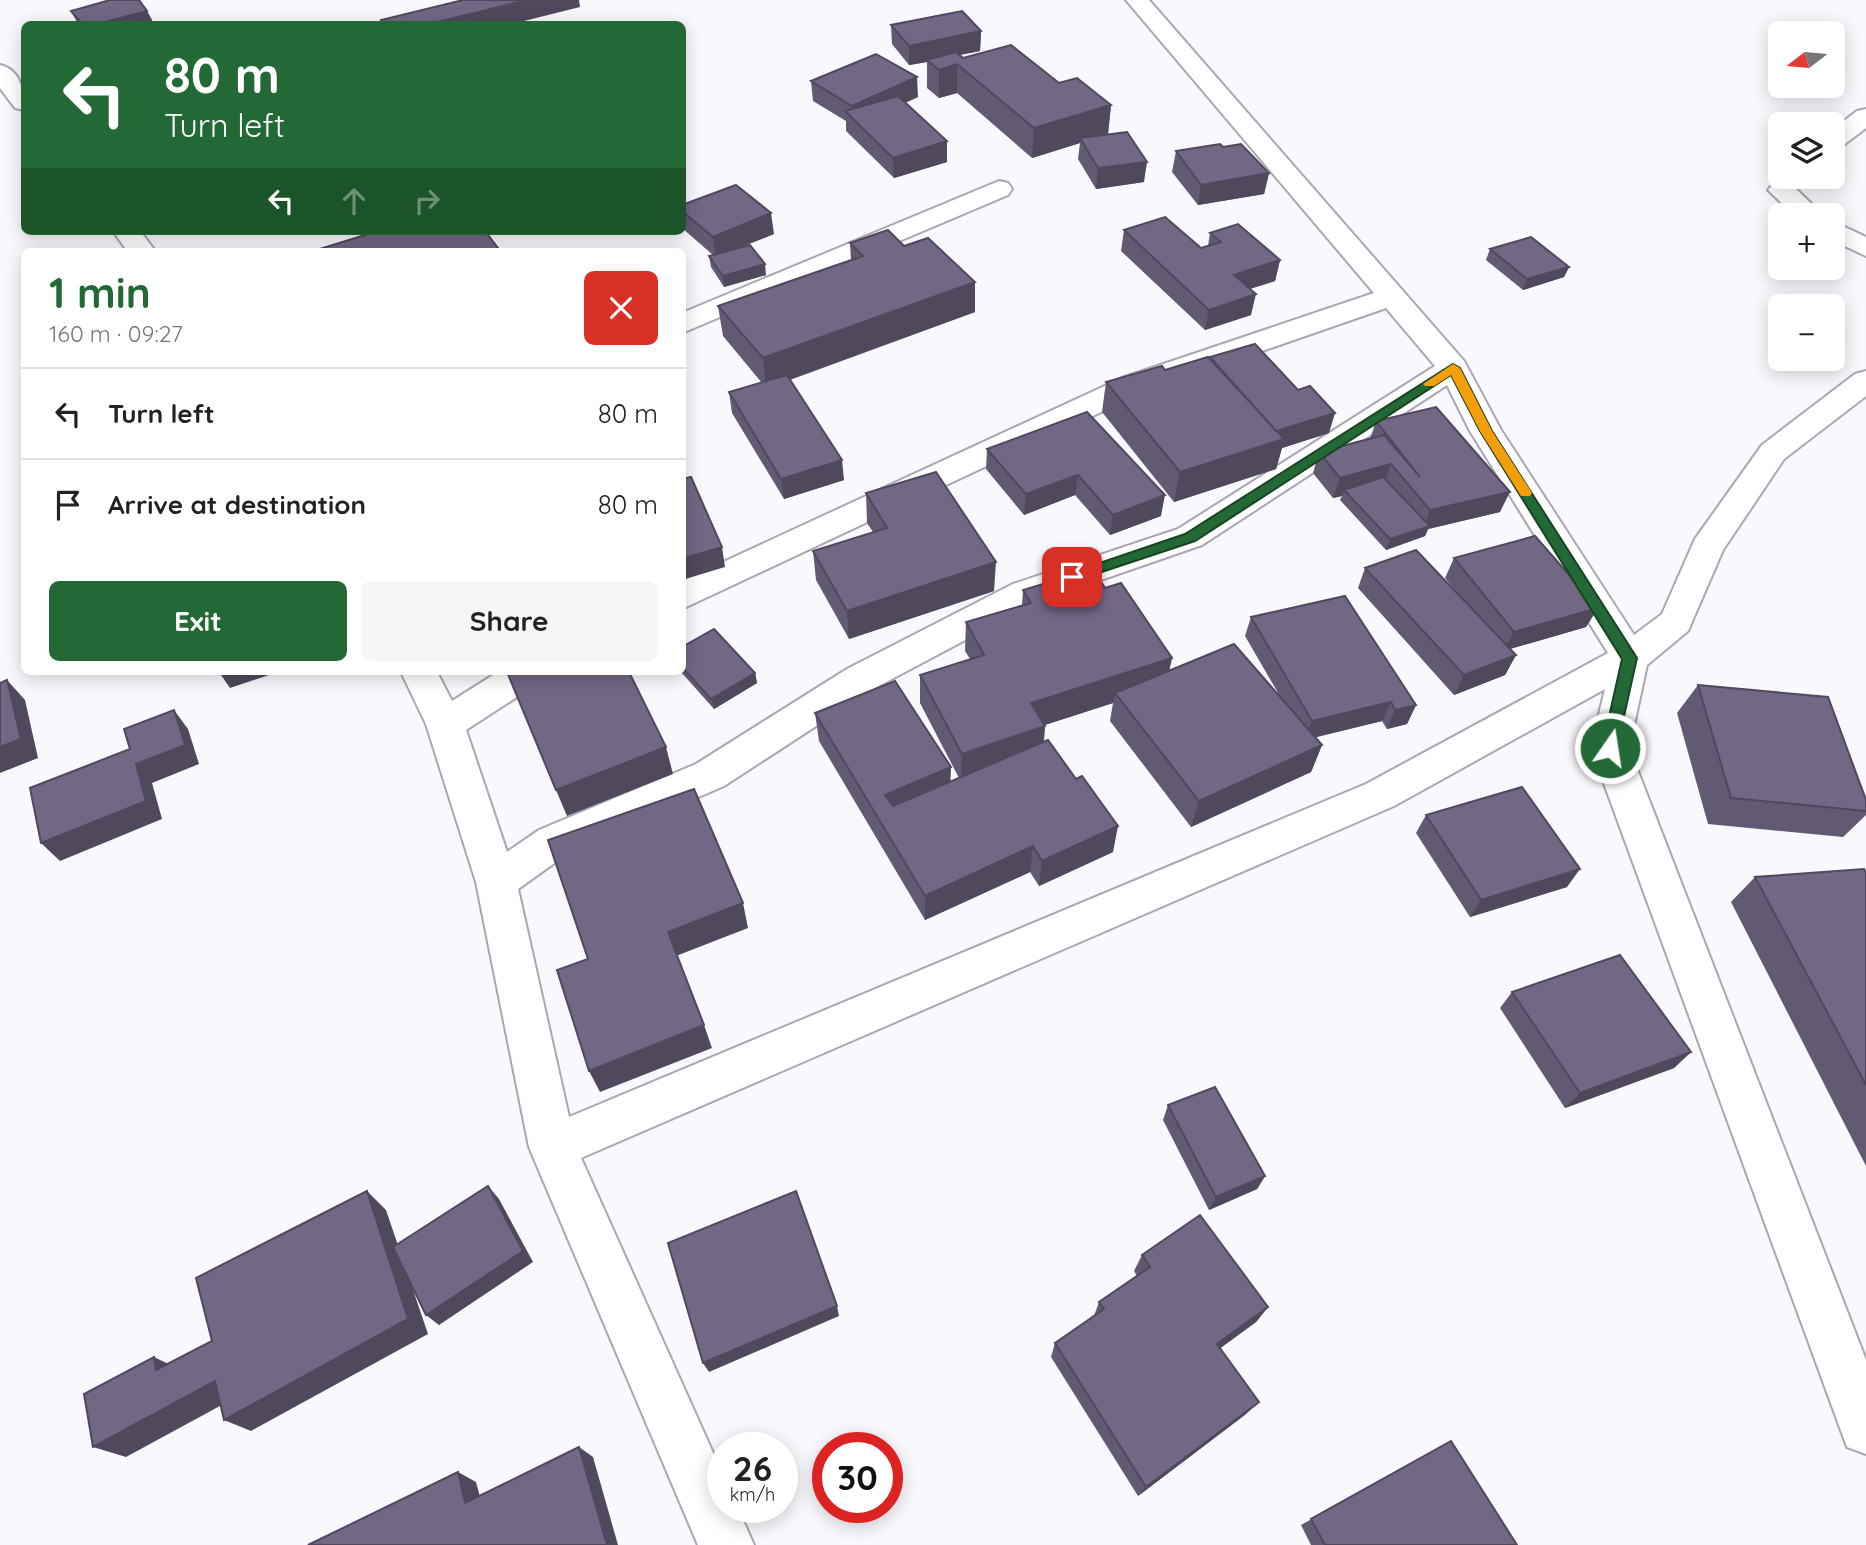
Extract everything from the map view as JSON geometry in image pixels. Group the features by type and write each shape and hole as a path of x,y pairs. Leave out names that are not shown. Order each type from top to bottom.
{"street":[{"path":"1137,0 1453,368 1486,431 1630,658 1610,748 1866,1428"},
{"path":"0,72 21,99"},
{"path":"1845,132 1866,116"},
{"path":"686,322 999,189"},
{"path":"1782,189 1796,203"},
{"path":"1845,236 1866,248"},
{"path":"686,594 1133,385 1391,297"},
{"path":"496,882 553,842 710,775 860,679 1025,593 1190,537 1453,368"},
{"path":"552,1147 1380,794 1630,658 1676,622 1707,547 1773,452 1866,381"},
{"path":"420,675 445,724 496,882 552,1147 726,1545"},
{"path":"445,724 522,675"}],"building":[{"path":"110,0 139,0 147,11 109,21 79,21 71,11"},
{"path":"463,0 527,0 441,21 381,20"},
{"path":"962,11 981,31 909,46 891,25"},
{"path":"1011,45 1059,83 1077,78 1111,105 1034,128 957,64 939,70 927,60 956,52 963,58"},
{"path":"876,54 917,77 852,106 811,81"},
{"path":"898,96 947,141 893,158 845,111"},
{"path":"1127,132 1147,162 1098,168 1080,138"},
{"path":"1220,144 1223,147 1241,144 1269,173 1201,185 1176,151"},
{"path":"736,185 771,213 713,237 686,214 686,204"},
{"path":"1165,217 1201,248 1221,242 1210,233 1238,224 1280,260 1234,275 1256,294 1209,310 1124,230"},
{"path":"888,230 904,246 928,238 975,282 763,358 718,306 863,256 850,243"},
{"path":"365,235 488,235 498,248 323,248"},
{"path":"1531,237 1569,267 1527,279 1490,249"},
{"path":"750,245 765,264 723,276 709,256"},
{"path":"1255,344 1298,390 1310,386 1335,413 1276,431 1210,357"},
{"path":"1208,357 1284,439 1180,472 1106,382 1162,366 1165,370"},
{"path":"787,375 842,460 781,479 729,392"},
{"path":"1436,407 1510,492 1430,510 1391,464 1340,478 1319,452 1384,435 1420,477 1376,421"},
{"path":"1087,412 1165,495 1113,515 1078,475 1026,494 987,449"},
{"path":"936,472 996,562 847,611 813,551 887,528 866,493"},
{"path":"691,477 722,547 686,558 686,478"},
{"path":"1383,477 1430,526 1390,539 1344,490"},
{"path":"1535,536 1598,608 1514,632 1454,558"},
{"path":"1416,550 1516,655 1464,675 1365,568"},
{"path":"1093,569 1105,588 1121,583 1172,658 1031,703 1045,726 962,754 920,675 984,655 966,622 1031,603 1023,590"},
{"path":"1345,596 1416,705 1395,710 1391,702 1312,721 1251,617"},
{"path":"714,629 755,673 711,699 686,671 686,645"},
{"path":"1234,644 1322,745 1199,801 1115,693"},
{"path":"508,675 630,675 666,747 556,790"},
{"path":"7,680 21,739 0,747 0,683"},
{"path":"895,681 951,767 885,795 893,806 1048,740 1076,779 1082,776 1118,826 1042,861 1033,846 925,896 815,713"},
{"path":"1698,685 1828,697 1866,800 1866,811 1731,798"},
{"path":"174,710 185,745 136,764 146,801 41,843 30,788 130,749 124,729"},
{"path":"1522,787 1580,869 1481,900 1426,815"},
{"path":"694,789 743,903 668,932 704,1025 589,1071 557,970 588,959 548,840"},
{"path":"1864,869 1866,873 1866,1085 1755,877"},
{"path":"1620,955 1691,1052 1580,1093 1512,992"},
{"path":"1215,1087 1265,1176 1216,1197 1168,1105"},
{"path":"488,1186 523,1251 426,1315 393,1247"},
{"path":"367,1191 408,1319 224,1420 215,1381 93,1447 84,1394 154,1357 156,1370 212,1341 196,1278"},
{"path":"796,1191 837,1306 703,1363 668,1243"},
{"path":"1200,1215 1268,1307 1217,1344 1259,1402 1146,1487 1055,1343 1104,1309 1099,1302 1150,1267 1142,1255"},
{"path":"1451,1441 1517,1545 1325,1545 1311,1519"},
{"path":"579,1447 607,1545 308,1545 458,1472 465,1503"}],"slow traffic":[{"path":"1429,384 1453,368 1486,431 1525,493"}],"route":[{"path":"1072,577 1190,537 1453,368 1486,431 1630,658 1610,748"}]}
